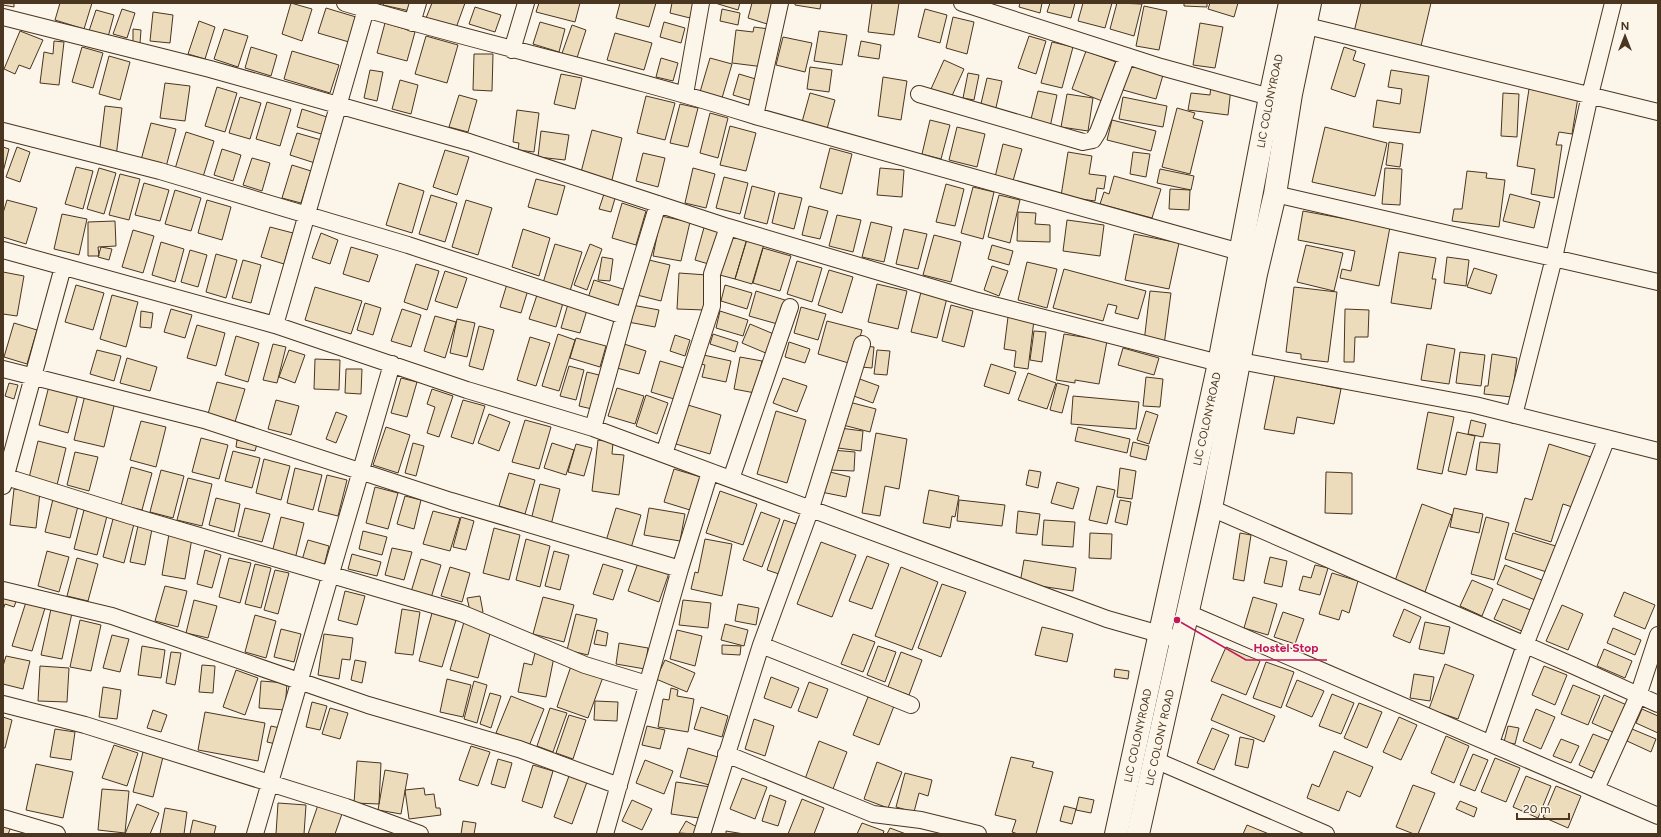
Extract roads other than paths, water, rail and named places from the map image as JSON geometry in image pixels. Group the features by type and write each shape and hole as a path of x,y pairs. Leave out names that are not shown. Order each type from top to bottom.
{"main road":[{"name":"LIC COLONYROAD","path":"1181,641 1211,508 1230,362 1240,252 1290,3"},
{"name":"LIC COLONYROAD","path":"1116,834 1160,634 1230,362 1256,274 1269,220 1275,194 1291,94 1307,26 1310,3"},
{"path":"1248,215 1269,220"},
{"name":"LIC COLONY ROAD","path":"1138,834 1181,641"}],"street":[{"path":"345,3 512,50 685,94 755,116 1240,252"},
{"path":"412,23 418,3"},
{"path":"512,50 526,3"},
{"path":"685,94 701,3"},
{"path":"755,116 780,3"},
{"path":"962,3 1161,68 1270,97"},
{"path":"1514,415 1554,258 1590,95 1613,3"},
{"path":"275,325 366,9"},
{"path":"3,17 210,69 469,142 728,226 974,300 1230,362 1475,405 1658,451"},
{"path":"1307,26 1658,112"},
{"path":"919,94 1082,142 1093,140 1098,132 1127,56"},
{"path":"3,131 160,171 408,244 624,316"},
{"path":"1275,194 1658,282"},
{"path":"593,428 624,316 658,204"},
{"path":"664,454 712,306 712,274 728,226"},
{"path":"3,250 275,325 467,390 593,428 1107,619 1181,641"},
{"path":"63,266 4,479 461,612 585,665 647,684"},
{"path":"731,479 790,307"},
{"path":"702,834 761,645 811,508 862,344"},
{"path":"255,834 392,364"},
{"path":"3,369 204,420 450,501 680,569"},
{"path":"1491,743 1526,645 1607,438"},
{"path":"605,834 680,569 710,472"},
{"path":"1211,508 1658,704"},
{"path":"3,590 112,616 368,705 519,749 619,786"},
{"path":"1188,613 1658,816"},
{"path":"1596,789 1638,696 1658,635"},
{"path":"761,645 911,705"},
{"path":"3,704 86,725 346,807 420,834"},
{"path":"726,754 873,814 921,820 978,834"},
{"path":"1155,760 1326,834"},
{"path":"3,818 57,834"}],"place":[{"name":"Hostel Stop","path":"1177,620"}]}
